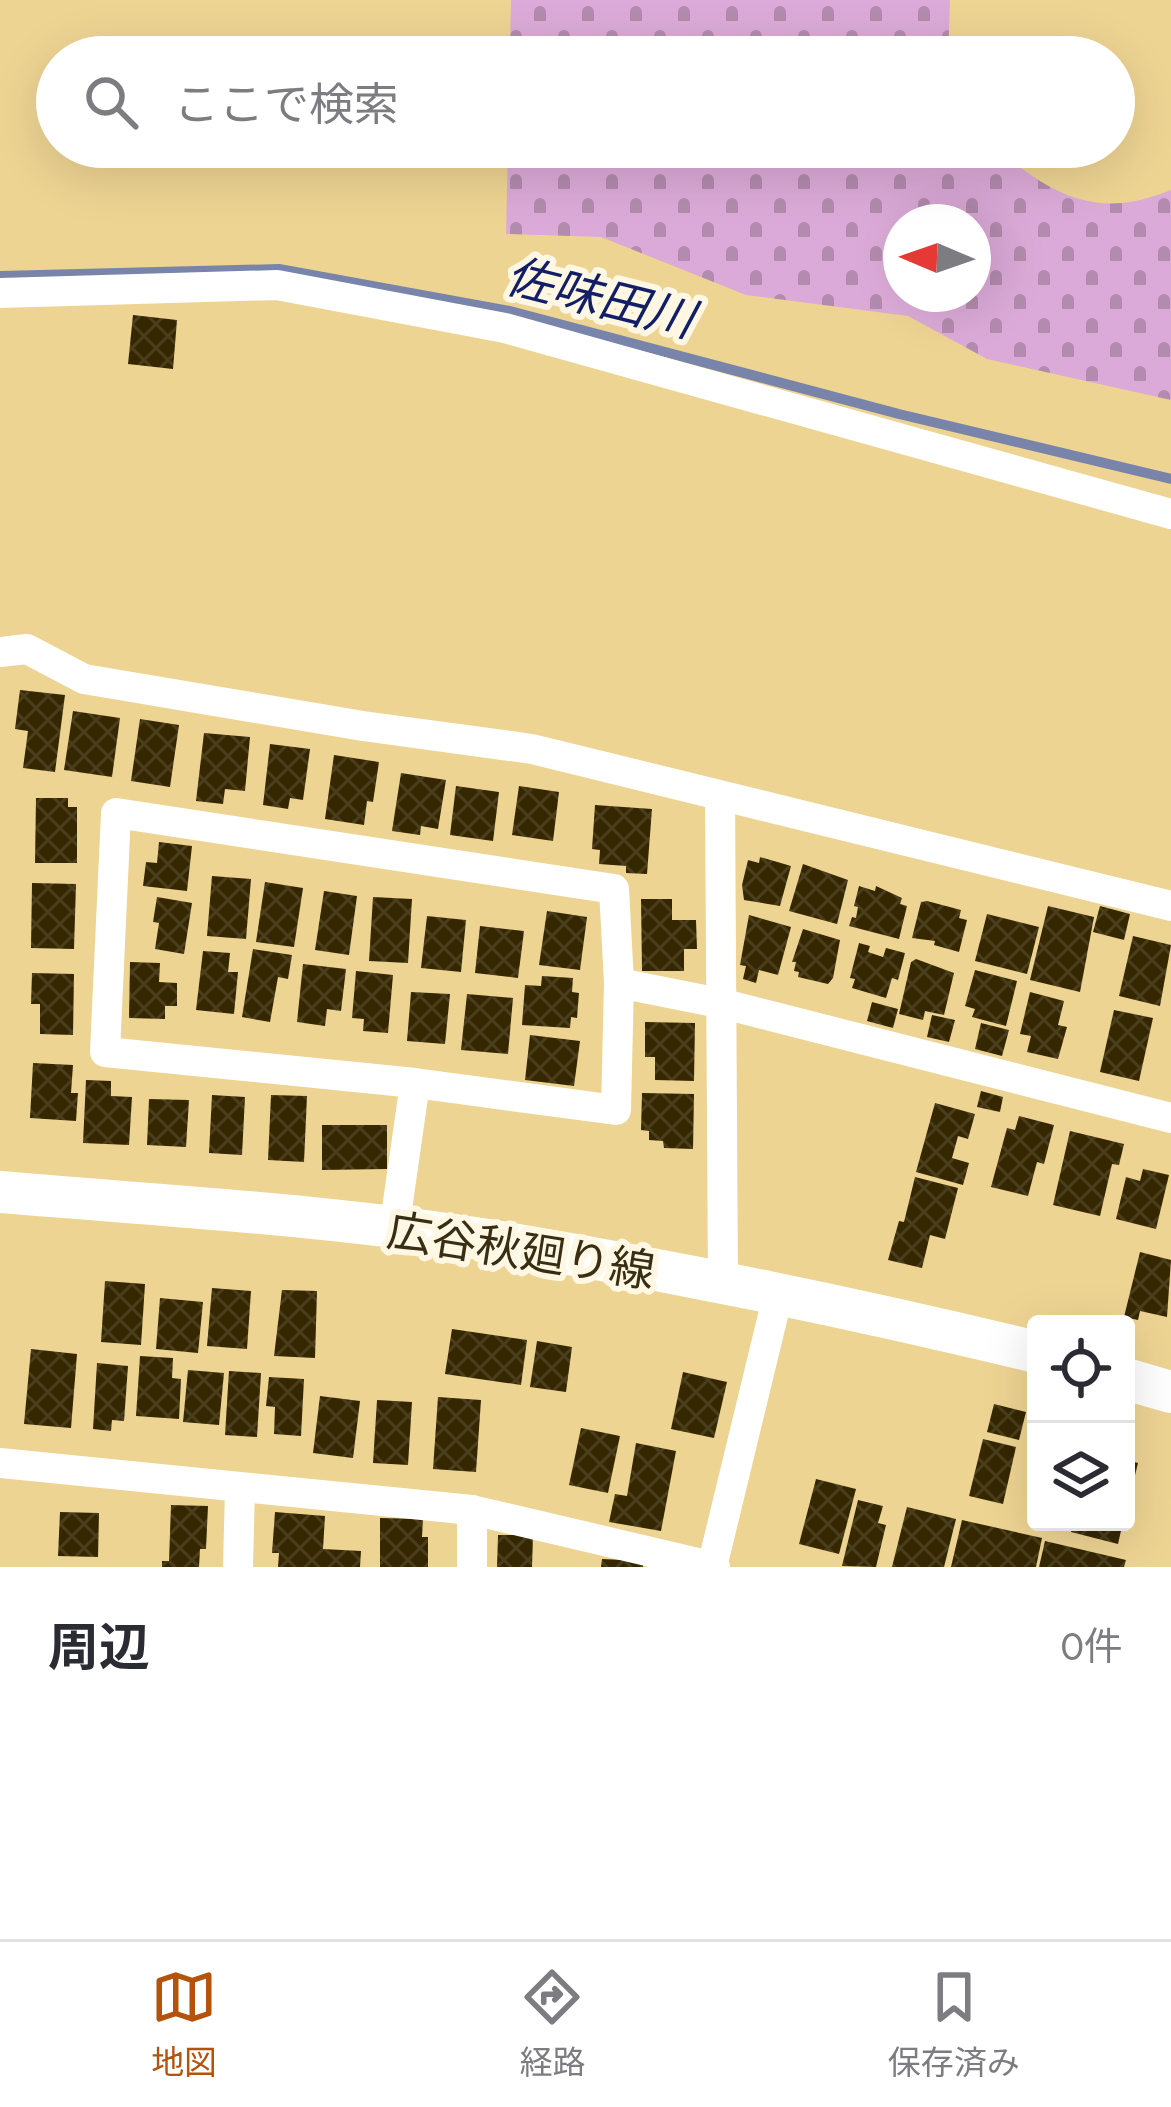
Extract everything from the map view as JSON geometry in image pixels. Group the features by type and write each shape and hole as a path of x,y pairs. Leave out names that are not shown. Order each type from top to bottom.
{"street":[{"path":"0,293 277,285 505,328 1171,514"},
{"path":"0,652 27,649 84,679 532,749 1171,906"},
{"path":"719,796 724,1284"},
{"path":"116,814 614,889 620,983 616,1110 416,1083 105,1052 116,814"},
{"path":"620,983 724,1004 1171,1118"},
{"path":"394,1230 416,1083"},
{"name":"広谷秋廻り線","path":"0,1192 303,1218 496,1242 724,1284 1027,1350"},
{"path":"0,1463 472,1510 714,1567 778,1295"},
{"path":"1135,1381 1171,1392"},
{"path":"238,1567 240,1489"},
{"path":"472,1510 472,1567"}],"green space":[{"path":"511,0 950,0 949,36 510,36"},
{"path":"508,168 1022,168 1056,190 1097,203 1144,199 1171,190 1171,400 987,359 908,316 746,295 601,237 506,234"}],"building":[{"path":"133,315 177,320 173,369 128,364"},
{"path":"20,690 65,695 55,772 23,768 28,731 15,729"},
{"path":"73,711 120,718 112,777 64,770"},
{"path":"140,719 179,725 170,787 131,781"},
{"path":"204,733 250,737 245,791 225,789 223,804 196,801"},
{"path":"270,744 310,749 303,800 290,798 288,809 263,805"},
{"path":"334,755 379,762 364,825 325,819"},
{"path":"401,773 446,780 438,829 421,826 420,835 392,831"},
{"path":"456,786 499,792 493,841 450,835"},
{"path":"519,786 559,792 553,841 512,835"},
{"path":"36,798 68,798 68,807 77,807 77,863 35,863"},
{"path":"595,805 652,809 647,874 599,864 600,850 592,849"},
{"path":"159,842 192,846 187,891 143,886 146,862 157,863"},
{"path":"760,857 791,866 780,906 744,900 748,860 759,863"},
{"path":"803,864 848,880 837,924 789,911"},
{"path":"212,876 251,879 246,939 207,936"},
{"path":"265,882 303,888 294,947 256,942"},
{"path":"32,883 76,884 74,949 31,948"},
{"path":"859,886 875,891 876,886 902,898 900,904 907,906 899,939 849,926 852,917 856,918"},
{"path":"324,891 357,896 349,955 315,950"},
{"path":"157,897 192,903 184,954 155,949"},
{"path":"373,897 412,899 408,963 369,961"},
{"path":"641,899 672,899 672,920 696,920 697,949 684,949 684,971 642,971"},
{"path":"921,902 961,910 959,918 967,920 959,952 934,945 935,941 912,938"},
{"path":"1048,906 1094,917 1080,992 1030,980"},
{"path":"1100,906 1130,914 1124,940 1093,932"},
{"path":"547,911 587,917 580,970 539,965"},
{"path":"987,914 1039,927 1027,974 975,961"},
{"path":"749,915 791,927 778,975 759,970 756,983 743,979 746,966 740,965"},
{"path":"427,916 466,920 461,972 421,968"},
{"path":"480,926 524,931 518,978 475,973"},
{"path":"803,929 840,940 828,984 798,977 799,972 794,971 796,962 792,962"},
{"path":"1133,936 1171,945 1160,1006 1119,996"},
{"path":"859,943 883,957 886,948 905,953 898,980 892,978 886,998 852,988"},
{"path":"253,949 292,955 288,979 278,977 270,1022 242,1017"},
{"path":"203,951 230,953 228,972 238,972 234,1014 196,1010"},
{"path":"916,959 954,973 944,1015 925,1011 923,1020 899,1014 911,962"},
{"path":"130,962 160,963 159,982 177,983 177,1006 165,1006 165,1019 129,1018"},
{"path":"303,964 346,969 341,1011 327,1009 325,1026 297,1022"},
{"path":"975,970 1017,981 1006,1026 972,1017 975,1009 965,1006"},
{"path":"356,971 393,975 388,1033 363,1031 364,1019 352,1018"},
{"path":"32,973 74,974 73,1035 40,1034 40,1004 31,1004"},
{"path":"542,976 573,978 572,992 579,993 577,1018 571,1017 570,1028 522,1025 525,985 541,986"},
{"path":"411,992 450,994 445,1044 407,1041"},
{"path":"1030,992 1064,1001 1058,1025 1067,1027 1058,1059 1027,1052 1031,1036 1020,1034"},
{"path":"467,994 513,998 508,1054 461,1050"},
{"path":"872,1002 898,1009 893,1028 867,1021"},
{"path":"1114,1010 1153,1018 1139,1081 1100,1072"},
{"path":"932,1015 955,1020 949,1042 927,1037"},
{"path":"645,1022 695,1023 694,1081 655,1080 655,1057 645,1057"},
{"path":"981,1023 1009,1030 1002,1056 975,1049"},
{"path":"530,1035 580,1041 574,1086 525,1080"},
{"path":"33,1063 73,1065 76,1121 30,1118"},
{"path":"86,1080 111,1081 111,1096 132,1097 129,1145 83,1143"},
{"path":"981,1091 1003,1097 1000,1112 977,1107"},
{"path":"642,1093 694,1094 693,1149 664,1148 663,1141 649,1140 649,1131 641,1130"},
{"path":"212,1095 245,1097 242,1155 209,1153"},
{"path":"271,1095 307,1096 304,1162 268,1160"},
{"path":"149,1099 189,1100 186,1147 147,1145"},
{"path":"935,1103 975,1114 968,1139 958,1136 952,1158 969,1163 963,1185 916,1172"},
{"path":"1019,1116 1054,1125 1044,1164 1037,1162 1028,1196 991,1187 1007,1128 1015,1130"},
{"path":"322,1125 387,1125 387,1169 322,1170"},
{"path":"1070,1131 1124,1144 1119,1165 1112,1164 1100,1216 1053,1205"},
{"path":"1143,1169 1169,1175 1156,1229 1116,1219 1126,1177 1140,1181"},
{"path":"915,1177 958,1188 945,1239 930,1235 922,1268 888,1260"},
{"path":"1140,1252 1171,1260 1167,1317 1140,1311 1138,1320 1135,1315 1124,1315"},
{"path":"105,1281 145,1284 141,1345 101,1342"},
{"path":"212,1288 251,1291 247,1349 207,1346"},
{"path":"282,1290 317,1291 315,1358 274,1356"},
{"path":"160,1298 203,1302 198,1353 156,1349"},
{"path":"452,1329 527,1340 521,1385 445,1374"},
{"path":"537,1341 572,1347 566,1392 530,1387"},
{"path":"31,1349 77,1354 71,1428 24,1424"},
{"path":"140,1356 173,1358 172,1378 181,1379 179,1419 136,1416"},
{"path":"97,1363 128,1366 124,1421 112,1420 111,1431 93,1429"},
{"path":"188,1370 224,1373 219,1425 183,1422"},
{"path":"229,1371 261,1373 257,1437 225,1435"},
{"path":"683,1372 727,1382 714,1438 671,1429"},
{"path":"269,1377 304,1379 301,1436 274,1434 275,1407 266,1406"},
{"path":"320,1396 360,1401 353,1458 313,1453"},
{"path":"438,1397 481,1400 476,1472 433,1469"},
{"path":"377,1400 412,1402 408,1465 373,1463"},
{"path":"994,1404 1026,1412 1019,1440 987,1432"},
{"path":"581,1428 620,1436 608,1493 569,1485"},
{"path":"983,1439 1016,1447 1003,1504 969,1496"},
{"path":"636,1443 676,1451 661,1531 609,1522 615,1494 627,1496"},
{"path":"816,1479 856,1489 839,1554 799,1544"},
{"path":"858,1500 883,1506 878,1523 886,1525 876,1567 842,1566"},
{"path":"171,1505 208,1506 206,1549 200,1549 199,1567 162,1567 162,1561 169,1561"},
{"path":"907,1507 956,1519 944,1567 892,1567"},
{"path":"60,1512 99,1513 98,1557 58,1556"},
{"path":"275,1512 325,1516 323,1549 361,1551 360,1567 278,1567 279,1553 272,1553"},
{"path":"380,1518 423,1519 428,1567 380,1567"},
{"path":"962,1520 1042,1538 1036,1567 951,1567"},
{"path":"1071,1531 1121,1531 1118,1544"},
{"path":"498,1535 533,1535 532,1567 497,1567"},
{"path":"1045,1541 1126,1560 1124,1567 1039,1567"},
{"path":"602,1559 644,1561 643,1567 601,1567"}],"waterway":[{"name":"佐味田川","path":"0,276 279,269 510,311 899,414 1171,479"}]}
